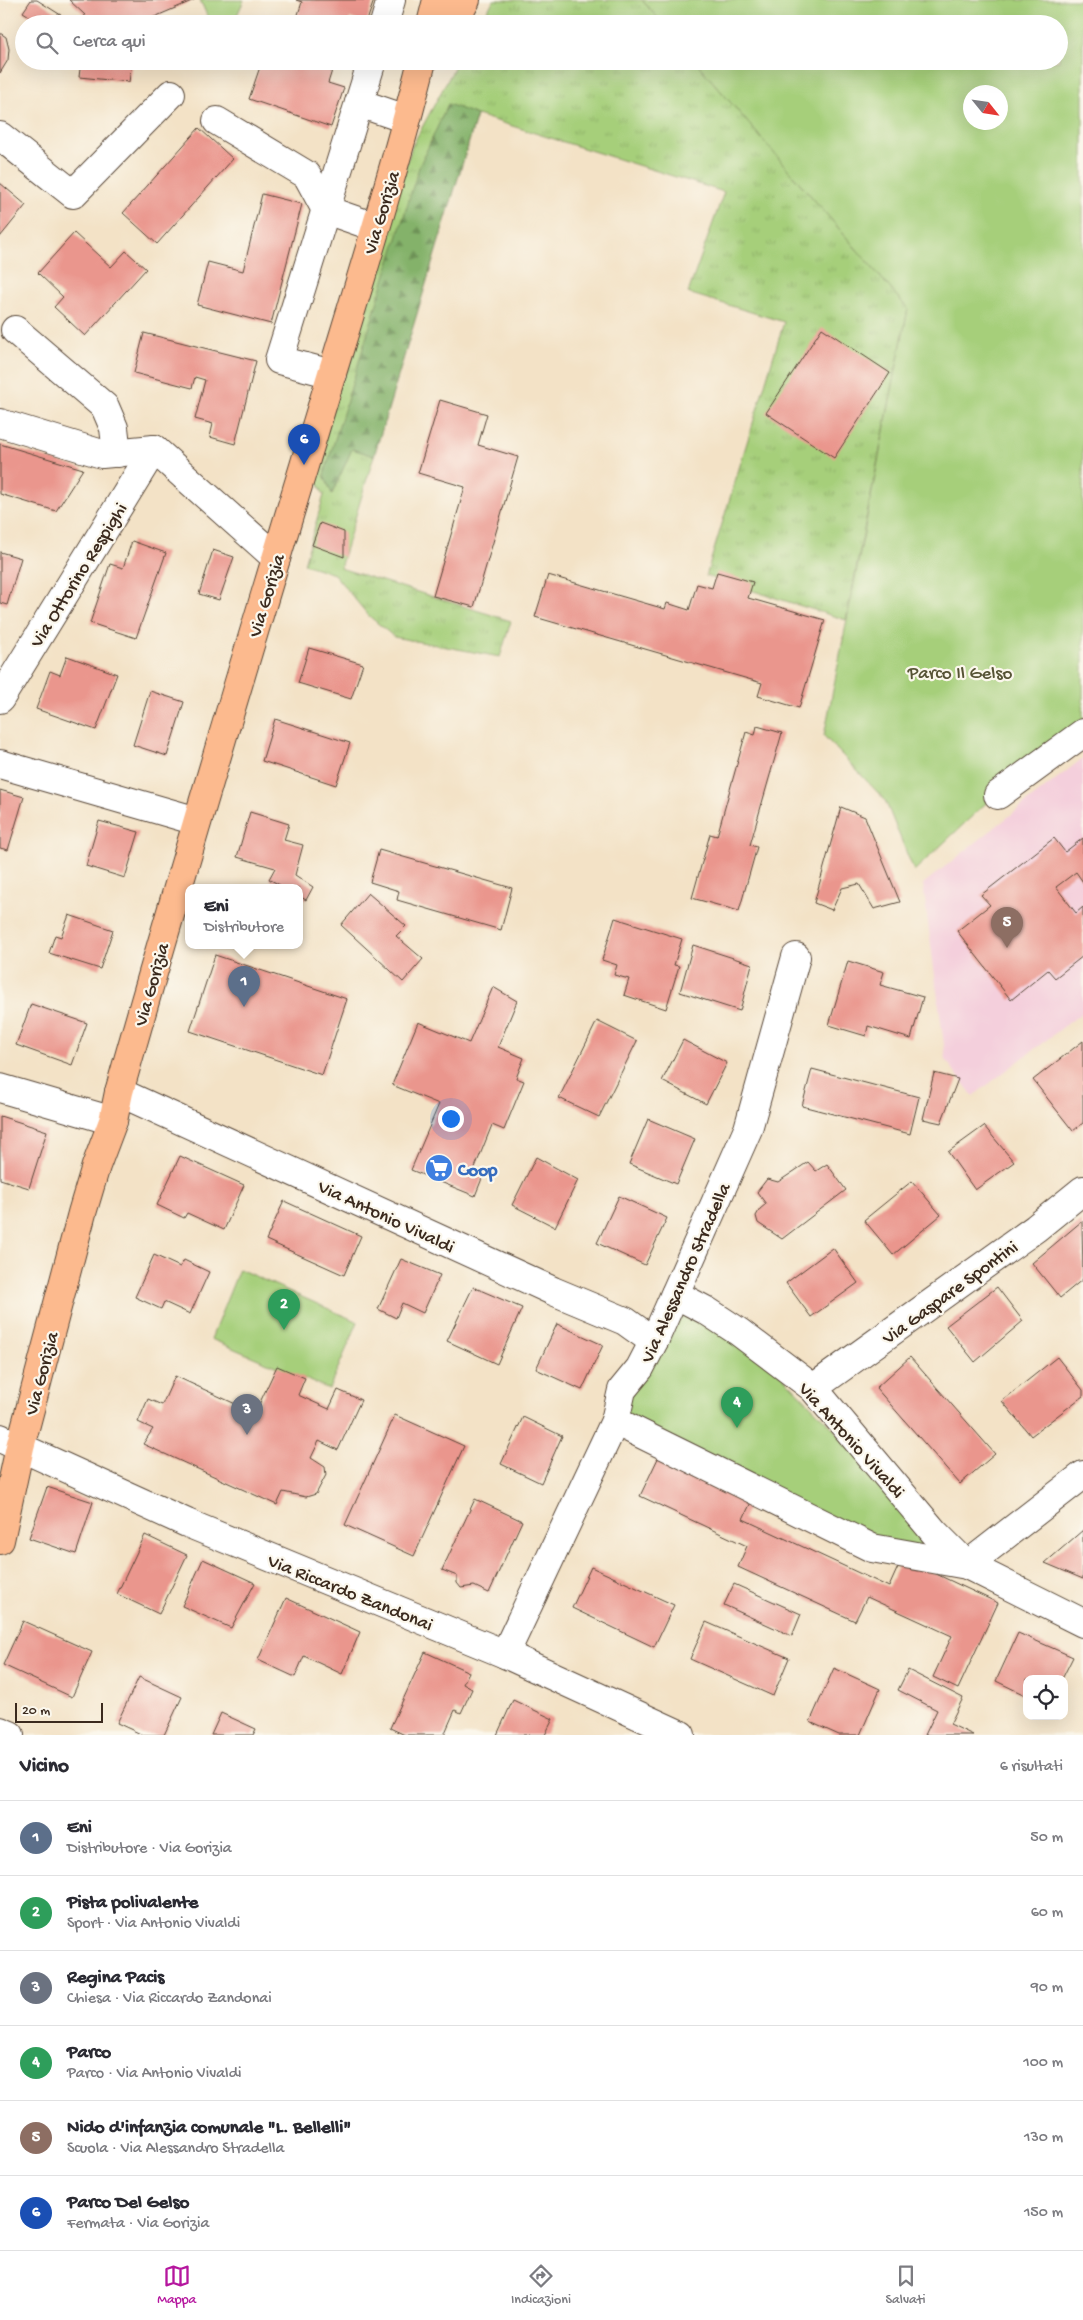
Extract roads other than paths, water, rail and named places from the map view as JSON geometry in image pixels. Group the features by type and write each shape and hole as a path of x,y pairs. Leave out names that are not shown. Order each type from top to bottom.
{"main road":[{"path":"433,15 437,0"},
{"path":"458,15 466,0"},
{"name":"Via Gorizia","path":"0,1540 10,1443 96,1166 113,1121 119,1092 197,820 332,374 420,70"},
{"name":"Via Gorizia","path":"404,128 432,70"}],"street":[{"path":"387,15 391,0"},
{"path":"332,374 279,360 369,70"},
{"path":"0,136 73,194 170,94"},
{"path":"359,104 404,128"},
{"path":"217,121 307,175 326,210 375,227"},
{"path":"14,330 105,407 114,428 117,453"},
{"path":"0,423 102,454 154,449 276,558"},
{"name":"Via Ottorino Respighi","path":"0,699 154,449"},
{"path":"998,795 1083,733"},
{"path":"0,764 197,820"},
{"name":"Via Alessandro Stradella","path":"505,1654 615,1421 622,1390 640,1368 655,1338 748,1128 796,958"},
{"path":"0,1088 113,1121"},
{"name":"Via Antonio Vivaldi","path":"119,1092 553,1291 625,1321 646,1336 655,1338"},
{"name":"Via Gaspare Spontini","path":"813,1388 1036,1228 1083,1190"},
{"name":"Via Antonio Vivaldi","path":"675,1294 708,1311 739,1332 813,1388 934,1532 967,1565"},
{"name":"Via Antonio Vivaldi","path":"615,1421 872,1548 967,1565 1083,1624"},
{"name":"Via Riccardo Zandonai","path":"10,1443 187,1523 505,1654 681,1735"},
{"path":"967,1565 1083,1475"},
{"path":"0,1731 10,1735"}],"place":[{"name":"Parco Del Gelso","path":"304,465"},
{"name":"Nido d'infanzia comunale \"L. Bellelli\"","path":"1007,948"},
{"name":"Eni","path":"244,1007"},
{"name":"Coop","path":"439,1168"},
{"name":"Pista polivalente","path":"284,1330"},
{"name":"Parco","path":"737,1428"},
{"name":"Regina Pacis","path":"247,1435"}],"park label":[{"name":"Parco Il Gelso","path":"960,671"}]}
